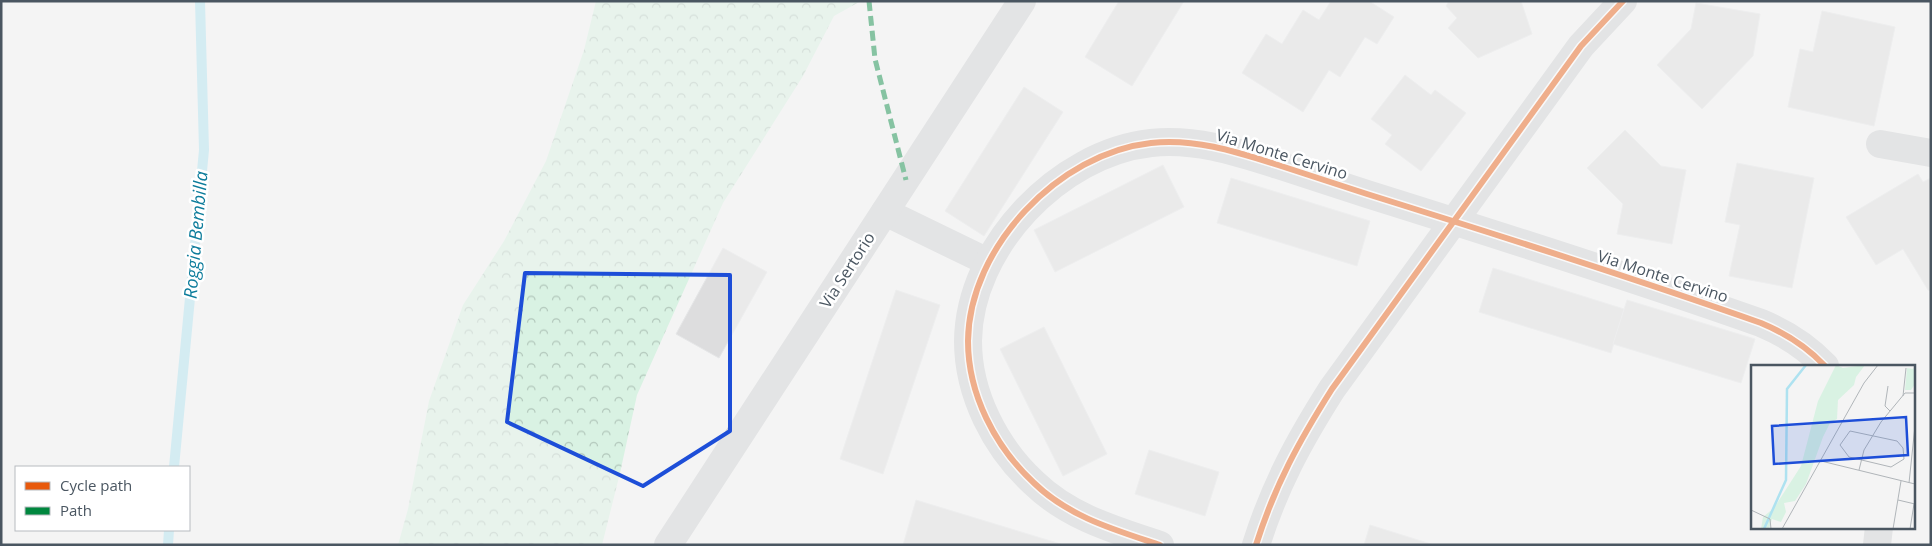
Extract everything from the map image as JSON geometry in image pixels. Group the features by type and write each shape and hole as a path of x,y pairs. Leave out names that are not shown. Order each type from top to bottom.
{"street":[{"name":"Via Sertorio","path":"676,543 885,212 1022,1"},
{"path":"1256,545 1276,487 1302,438 1332,389 1581,46 1623,1"},
{"name":"Via Monte Cervino","path":"1160,545 1104,526 1064,507 1047,495 1022,472 996,437 987,419 975,385 968,343 972,308 979,283 988,262 1022,215 1042,194 1062,178 1088,162 1114,150 1156,142 1188,142 1229,150 1761,323 1796,342 1824,365"},
{"path":"1880,144 1931,153"},
{"path":"885,212 988,262"},
{"path":"1877,545 1879,528"}],"highlighted area":[{"path":"525,273 730,275 730,431 643,486 507,422"}],"green space":[{"path":"596,1 861,1 834,16 803,76 723,203 637,395 602,545 398,545 408,509 429,401 463,305 504,241 546,161 584,50"}],"building":[{"path":"1119,1 1184,1 1132,86 1085,57"},
{"path":"1331,1 1369,1 1394,17 1377,44 1365,37 1340,77 1329,70 1303,112 1242,73 1266,34 1282,44 1303,10 1319,20"},
{"path":"1449,1 1521,1 1532,34 1478,58 1448,28 1457,18 1446,6"},
{"path":"1696,3 1760,14 1753,56 1702,109 1657,65 1691,29"},
{"path":"1822,11 1895,27 1874,126 1788,107 1800,49 1813,52"},
{"path":"1405,75 1431,95 1435,90 1466,113 1421,171 1385,144 1392,135 1371,119"},
{"path":"1024,87 1063,112 984,236 945,211"},
{"path":"1625,130 1661,166 1686,170 1672,244 1617,234 1623,204 1587,168"},
{"path":"1737,163 1814,178 1792,288 1729,276 1740,225 1725,222"},
{"path":"1163,165 1184,207 1055,272 1034,230"},
{"path":"1918,174 1923,182 1931,178 1931,291 1928,290 1903,249 1876,265 1846,217"},
{"path":"1231,178 1370,221 1357,266 1217,223"},
{"path":"723,248 767,272 719,358 676,334"},
{"path":"1493,268 1624,309 1611,353 1479,312"},
{"path":"896,290 940,305 883,474 840,459"},
{"path":"1627,300 1755,339 1741,383 1613,344"},
{"path":"1044,327 1107,454 1063,476 1000,349"},
{"path":"1149,450 1219,472 1205,516 1135,494"},
{"path":"916,500 1064,545 903,545"},
{"path":"1370,525 1434,545 1364,545"}],"waterway":[{"name":"Roggia Bembilla","path":"174,466 204,150 200,1"},
{"name":"Roggia Bembilla","path":"168,545 169,531"}],"marked path":[{"path":"869,1 875,59 906,180"}],"cycle path":[{"path":"1256,545 1271,503 1289,464 1332,389 1581,46 1623,1"},
{"path":"1160,545 1110,528 1077,514 1048,495 1034,483 1007,453 986,418 973,380 969,361 968,341 972,306 984,272 1002,240 1025,210 1053,185 1084,165 1117,151 1151,143 1184,142 1216,147 1247,155 1663,289 1761,323 1795,341 1824,365"}]}
